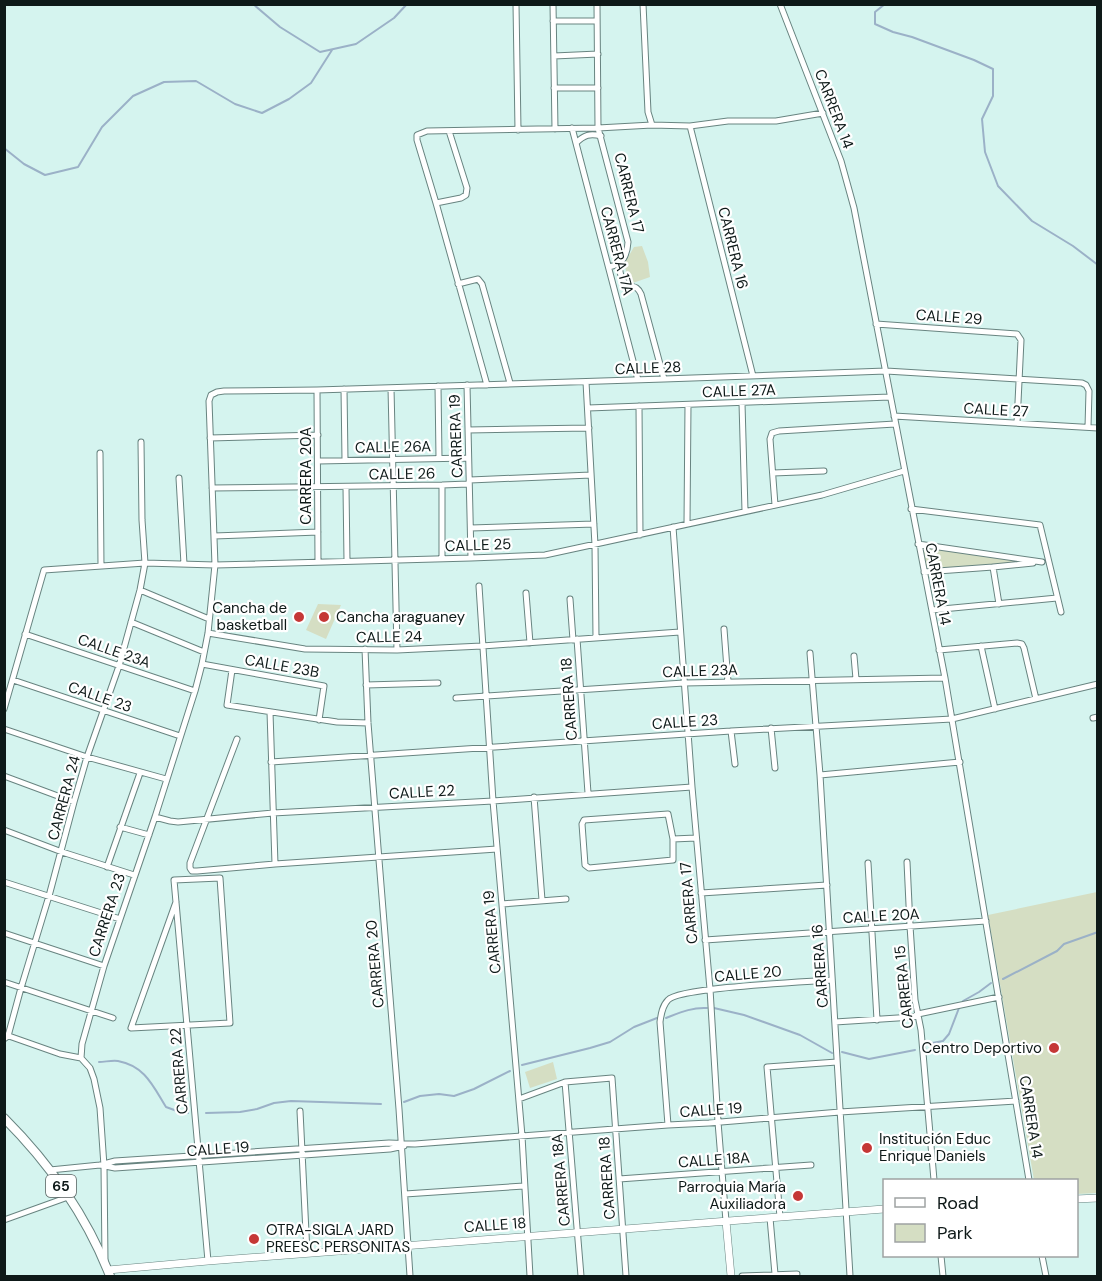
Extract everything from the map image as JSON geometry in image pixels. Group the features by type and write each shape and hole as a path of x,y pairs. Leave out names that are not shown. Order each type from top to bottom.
{"main road":[{"name":"65","path":"4,1118 50,1170 88,1230 108,1270"}],"street":[{"path":"516,4 519,130"},
{"path":"553,4 555,129"},
{"path":"597,4 598,128"},
{"path":"643,4 648,112 652,125"},
{"name":"CARRERA 14","path":"780,4 841,161 854,208 945,678 1029,1179"},
{"path":"553,21 597,21"},
{"path":"554,56 598,54"},
{"path":"554,88 598,88"},
{"path":"487,385 417,140 420,132 652,125 690,126 776,121 823,113"},
{"name":"CARRERA 16","path":"690,126 753,376"},
{"name":"CARRERA 17A","path":"572,128 638,380"},
{"name":"CARRERA 17","path":"598,128 628,242 626,256 619,264"},
{"path":"436,203 466,195 467,188 449,131"},
{"path":"576,143 590,134 601,136"},
{"path":"609,267 619,264 624,288 618,298"},
{"path":"458,284 478,279 482,284 510,383"},
{"path":"624,288 635,286 639,289 664,379"},
{"name":"CALLE 29","path":"876,324 1017,334 1021,340 1018,380"},
{"name":"CALLE 28","path":"210,438 209,401 217,392 886,371 1083,383 1089,391 1088,427"},
{"path":"1017,423 1018,380"},
{"path":"586,382 595,545 596,638"},
{"name":"CARRERA 19","path":"467,385 471,558"},
{"path":"438,386 439,458"},
{"path":"391,388 397,650"},
{"path":"344,389 345,460"},
{"name":"CARRERA 20A","path":"317,390 318,562"},
{"name":"CALLE 27A","path":"588,408 890,397"},
{"path":"742,404 745,511"},
{"path":"687,405 687,524"},
{"path":"639,406 640,535"},
{"name":"CALLE 27","path":"894,416 1098,428"},
{"path":"775,505 770,439 772,433 778,430 895,424"},
{"path":"468,430 589,428"},
{"path":"216,565 210,438 318,435"},
{"name":"CARRERA 24","path":"6,1036 62,852 87,757 119,666 140,590 146,563 142,520 141,442"},
{"path":"100,453 101,566"},
{"name":"CALLE 26A","path":"318,461 468,458"},
{"path":"773,473 824,471"},
{"name":"CALLE 25","path":"25,634 44,570 146,563 216,565 545,555 822,495 904,471"},
{"name":"CALLE 26","path":"212,488 442,485 468,484 470,480 591,475"},
{"path":"179,478 183,564"},
{"path":"442,485 442,558"},
{"path":"346,487 347,561"},
{"path":"911,509 1040,525 1045,561 1061,612"},
{"path":"471,528 594,524"},
{"name":"CARRERA 17","path":"673,527 731,1276"},
{"path":"214,536 318,532"},
{"path":"918,544 1045,561"},
{"path":"924,572 1045,561"},
{"name":"CARRERA 23","path":"81,1058 82,1044 104,966 195,691 208,633 216,565"},
{"path":"993,567 999,604"},
{"name":"CARRERA 19","path":"479,586 493,801 522,1136 530,1276"},
{"path":"140,590 210,619"},
{"path":"526,593 530,643"},
{"path":"932,610 1057,598"},
{"name":"CARRERA 18","path":"570,599 588,793"},
{"path":"131,622 204,652"},
{"path":"724,629 728,682"},
{"name":"CALLE 24","path":"208,633 305,649 397,650 680,632"},
{"path":"4,709 25,634"},
{"name":"CALLE 23A","path":"25,634 195,691"},
{"path":"939,650 1022,644 1036,699"},
{"path":"981,646 996,709"},
{"name":"CARRERA 20","path":"365,650 368,723 410,1276"},
{"name":"CARRERA 16","path":"810,653 820,775 850,1276"},
{"path":"854,656 856,680"},
{"name":"CALLE 23B","path":"202,664 324,686 319,720"},
{"path":"232,670 226,705 319,720 368,723"},
{"name":"CALLE 23A","path":"456,698 684,683 945,678"},
{"name":"CALLE 23","path":"13,680 180,736"},
{"path":"366,686 438,683"},
{"name":"CALLE 23","path":"271,762 688,733 952,718 1098,684"},
{"path":"270,712 274,864"},
{"path":"771,728 775,768"},
{"path":"4,729 87,757 166,779"},
{"path":"731,731 735,764"},
{"path":"237,739 190,863 192,871 497,849"},
{"path":"820,775 960,762"},
{"path":"107,867 140,773"},
{"path":"4,776 74,802"},
{"name":"CALLE 22","path":"154,818 170,821 206,819 692,787"},
{"path":"534,797 542,900"},
{"path":"668,814 673,839 673,860 589,868 585,865 582,824 587,819 668,814"},
{"path":"121,825 149,835"},
{"path":"4,830 62,852 134,875"},
{"path":"673,839 696,838"},
{"name":"CARRERA 15","path":"907,862 915,1000 934,1179"},
{"path":"868,863 877,1020"},
{"name":"CARRERA 22","path":"187,1025 230,1023 220,878 174,880 208,1261"},
{"path":"4,882 120,919"},
{"path":"701,893 827,885"},
{"path":"502,904 566,899"},
{"path":"176,902 131,1028 187,1025"},
{"name":"CALLE 20A","path":"705,940 986,921"},
{"path":"4,933 104,966"},
{"name":"CALLE 20","path":"668,1125 660,1022 662,1010 668,1000 682,994 710,989 832,980"},
{"path":"4,982 113,1018"},
{"path":"835,1022 913,1017 999,997"},
{"path":"6,1036 60,1054 81,1058 90,1068 100,1108 108,1270"},
{"path":"780,1217 768,1067 837,1062"},
{"name":"CARRERA 18","path":"564,1082 612,1078 626,1276"},
{"path":"519,1099 564,1082"},
{"name":"CARRERA 18A","path":"564,1082 581,1276"},
{"name":"CALLE 19","path":"50,1170 102,1165 115,1168 199,1159 1016,1101"},
{"path":"300,1111 307,1253"},
{"name":"CALLE 18A","path":"619,1179 811,1164"},
{"path":"405,1194 524,1186"},
{"path":"4,1220 68,1197"},
{"path":"1078,1199 1098,1198"},
{"name":"CALLE 18","path":"108,1270 883,1209"},
{"path":"770,1218 775,1274"},
{"path":"941,1257 943,1276"},
{"path":"1042,1257 1046,1276"},
{"path":"742,1276 797,1274"}],"green space":[{"path":"642,246 648,262 650,277 630,284 624,264 634,247"},
{"path":"921,546 1018,560 1018,563 926,571"},
{"name":"Cancha araguaney","path":"318,604 341,605 326,639 306,630"},
{"name":"Centro Deportivo","path":"1097,892 1097,1193 1078,1194 1078,1179 1034,1179 988,915"},
{"path":"553,1062 557,1079 530,1088 525,1072"}],"waterway":[{"path":"253,4 280,27 320,52 356,44 394,18 407,4"},
{"path":"885,4 875,12 875,24 993,69 993,96 982,119 985,152 998,186 1032,221 1073,246 1098,265"},
{"path":"4,148 24,164 45,175 78,167 102,127 133,96 164,82 196,81 235,104 262,113 289,99 311,83 332,50"},
{"path":"1003,979 1057,951 1064,944 1098,932"},
{"path":"963,1001 991,983"},
{"path":"666,1018 691,1009 707,1008"},
{"path":"714,1008 744,1015 800,1035 832,1053"},
{"path":"927,1044 943,1041 949,1034 959,1008"},
{"path":"522,1065 610,1042 634,1027 657,1018"},
{"path":"842,1052 869,1059 915,1050"},
{"path":"99,1062 118,1061 135,1067 147,1078 166,1107 188,1113"},
{"path":"404,1102 420,1096 439,1094 454,1096 510,1071"},
{"path":"206,1113 240,1112 291,1101 381,1104"}],"place":[{"name":"Cancha de basketball","path":"299,617"},
{"name":"Cancha araguaney","path":"324,617"},
{"name":"Centro Deportivo","path":"1054,1048"},
{"name":"Institución Educ Enrique Daniels","path":"867,1148"},
{"name":"Parroquia María Auxiliadora","path":"798,1196"},
{"name":"OTRA-SIGLA JARD PREESC PERSONITAS","path":"254,1239"}]}
